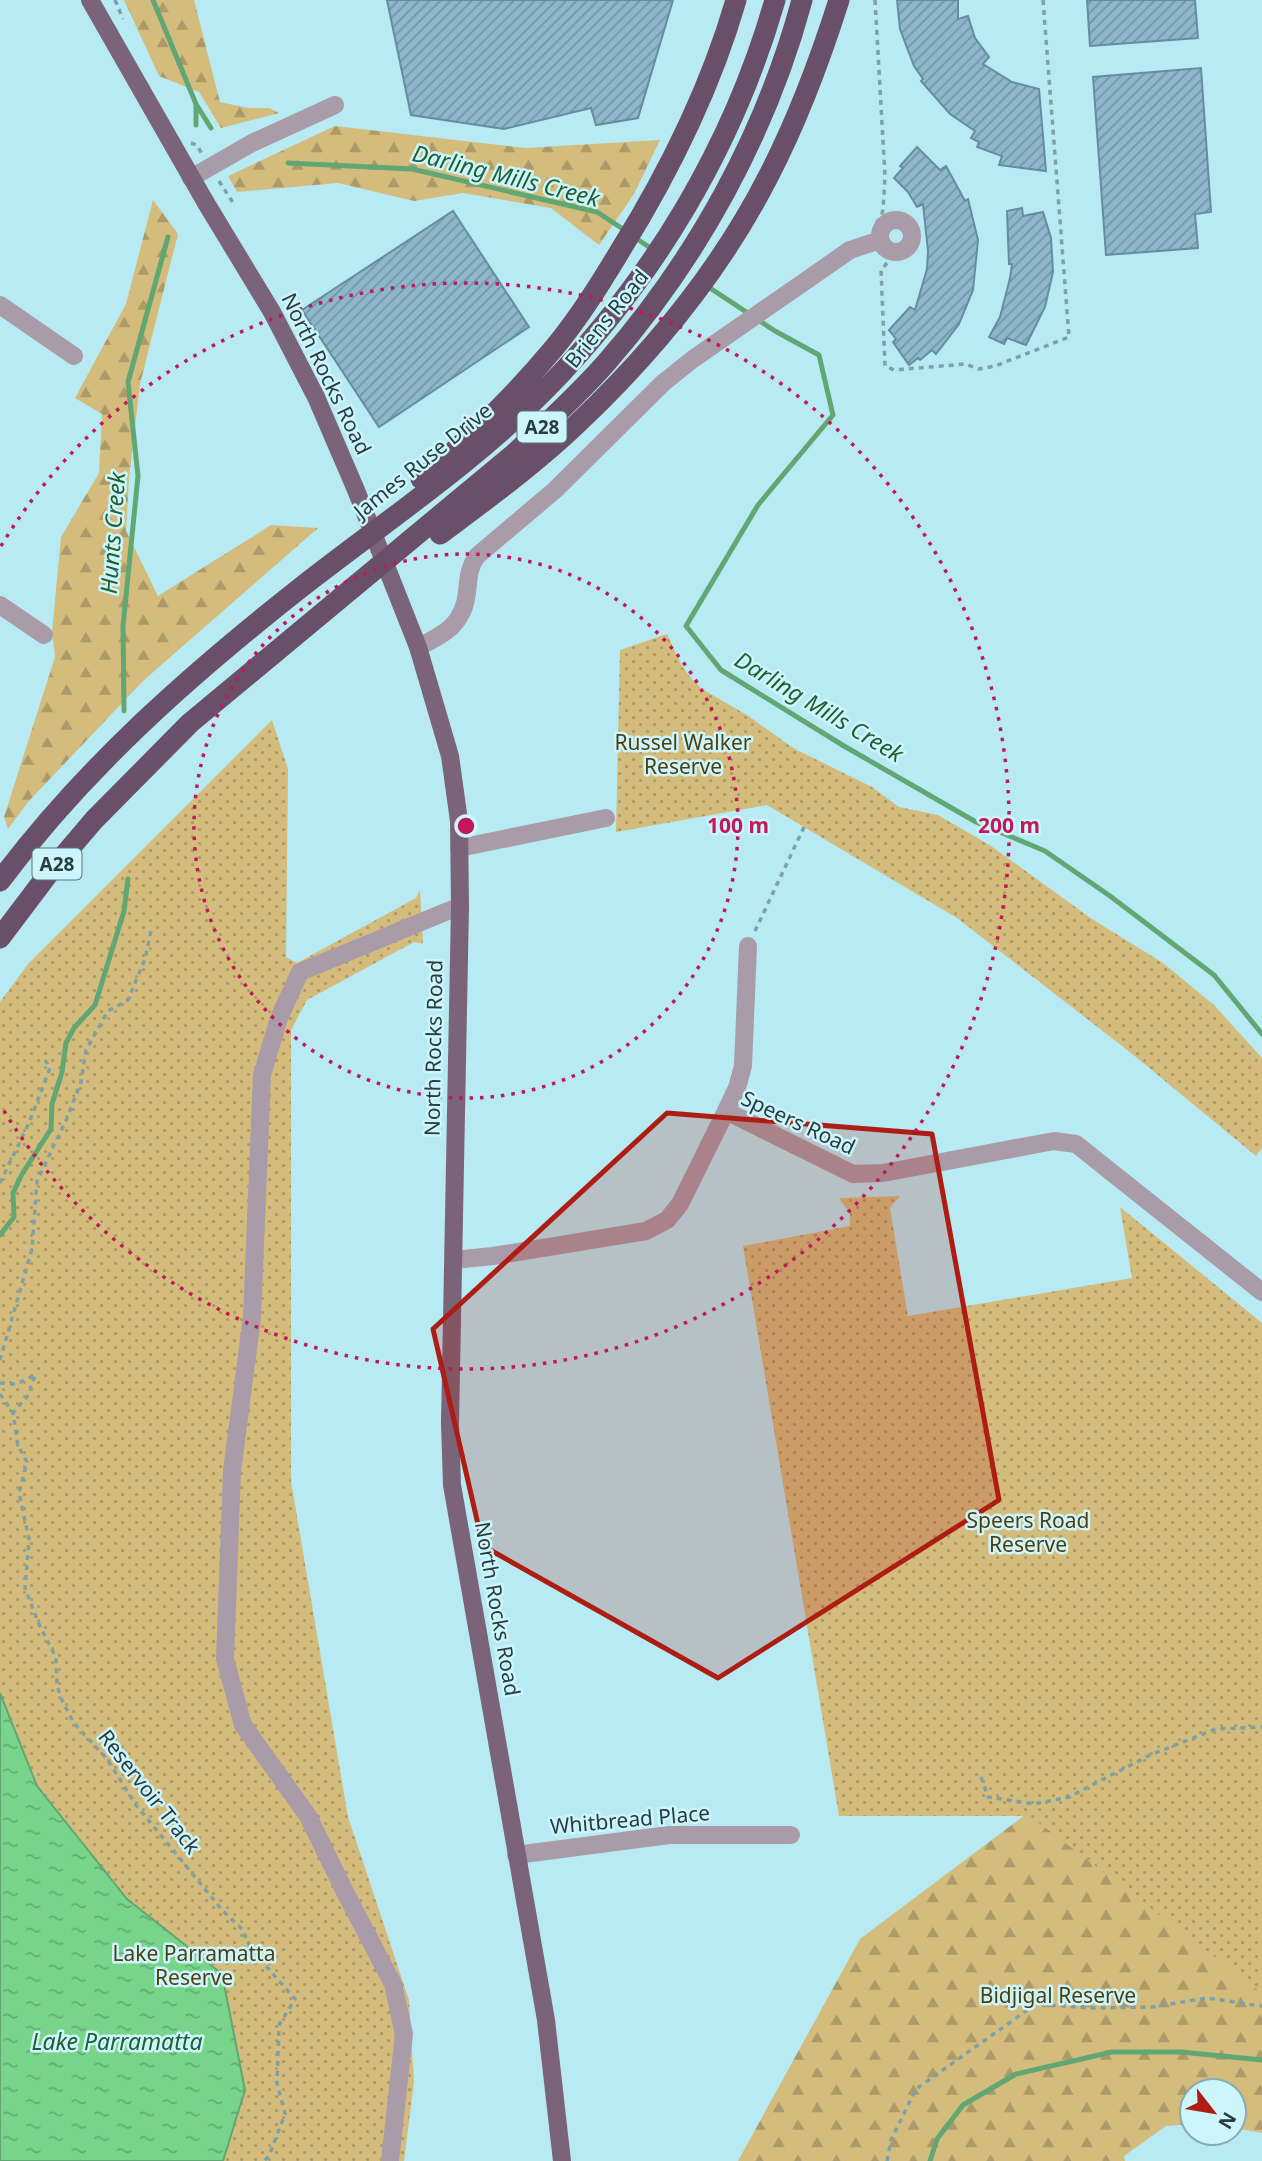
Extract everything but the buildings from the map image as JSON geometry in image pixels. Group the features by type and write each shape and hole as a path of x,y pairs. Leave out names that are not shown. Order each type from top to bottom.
{"highway":[{"path":"408,498 512,394 561,339 604,278 660,184 700,102 719,57 736,0"},
{"name":"James Ruse Drive","path":"0,881 65,801 142,722 213,659 334,563 408,498 458,468 522,412 568,366 628,294 660,250 688,203 716,153 742,95 775,0"},
{"name":"Briens Road","path":"0,938 49,873 119,793 190,723 347,594 424,538 563,408 606,363 650,309 711,218 760,120 784,59 802,0"},
{"path":"424,538 526,468 577,424 670,323 735,235 768,177 829,34 839,0"}],"main road":[{"name":"North Rocks Road","path":"91,3 191,178 272,312 316,397 418,647 450,756 459,821 460,906 450,1423 452,1485 546,2020 562,2161"}],"street":[{"path":"191,178 252,143 335,105"},
{"path":"418,647 443,636 454,626 467,594 470,566 477,556 555,490 663,383 780,297 878,232"},
{"path":"0,305 74,356"},
{"path":"0,605 44,635"},
{"path":"459,848 606,818"},
{"path":"390,2161 404,2034 393,1984 308,1816 243,1725 225,1659 232,1471 252,1317 262,1075 279,1018 300,972 460,906"},
{"path":"726,1111 737,1088 743,1066 748,946"},
{"name":"Speers Road","path":"454,1260 493,1256 646,1231 656,1227 667,1220 680,1204 726,1111 853,1174 883,1173 1054,1141 1076,1144 1262,1292"},
{"name":"Whitbread Place","path":"516,1855 669,1835 791,1835"}],"path":[{"path":"875,0 885,176 883,210 878,232"},
{"path":"887,263 881,270 885,366 894,370 965,364 979,369 995,366 1069,337 1043,0"},
{"path":"748,946 805,825"},
{"path":"0,1360 32,1249 37,1181 81,1082 86,1050 108,1011 128,1000 145,959 152,926"},
{"path":"0,1183 18,1149 46,1083 50,1068 44,1058"},
{"path":"0,1384 16,1384 36,1375 30,1384 30,1393 13,1413"},
{"name":"Reservoir Track","path":"0,1394 13,1413 18,1446 27,1462 19,1493 29,1539 25,1588 56,1658 62,1700 74,1722 107,1759 136,1805 223,1911 242,1929 251,1949 295,1999 279,2025 277,2083 285,2113 269,2157 264,2161"},
{"path":"981,1777 988,1797 1034,1804 1069,1797 1150,1755 1216,1729 1262,1727"},
{"path":"887,2161 891,2140 916,2089 1037,2004 1152,2007 1207,1998 1262,2006"}],"highlighted area":[{"path":"667,1113 932,1134 999,1500 718,1678 483,1546 433,1329"}],"green space":[{"path":"124,0 194,0 220,102 248,108 269,108 279,113 221,128 199,92 159,76"},
{"path":"335,126 526,148 660,140 634,194 599,245 551,208 463,193 414,201 338,183 237,192 228,176"},
{"path":"153,200 178,234 140,384 126,531 158,596 271,525 318,528 143,681 28,802 8,829 4,817 55,657 52,632 61,537 99,473 102,414 75,398 126,304"},
{"name":"Russel Walker Reserve","path":"667,634 682,666 702,689 747,715 793,748 872,787 899,807 938,815 991,846 1092,919 1163,963 1214,1005 1262,1058 1262,1148 1256,1156 1131,1053 957,918 767,805 616,832 620,650"},
{"name":"Lake Parramatta Reserve","path":"272,720 288,769 286,957 297,963 416,898 420,890 423,944 414,942 307,1000 291,1030 291,1481 348,1817 409,2000 414,2082 404,2161 0,2161 0,1002 28,964"},
{"name":"Speers Road Reserve","path":"900,1196 890,1208 908,1316 1132,1278 1120,1207 1262,1323 1262,1993 1030,1816 839,1816 743,1246 850,1226 850,1214 839,1198"},
{"name":"Bidjigal Reserve","path":"1033,1809 1262,1813 1262,2133 1248,2130 1248,2077 1178,2077 1178,2125 1166,2126 1124,2156 1125,2161 738,2161 860,1939"}],"water":[{"name":"Lake Parramatta","path":"0,1693 37,1786 127,1899 222,1974 245,2090 223,2161 0,2161"}],"waterway":[{"name":"Darling Mills Creek","path":"153,0 196,104 211,128"},
{"name":"Hunts Creek","path":"196,104 196,125"},
{"name":"Darling Mills Creek","path":"288,163 412,169 597,212 626,231"},
{"name":"Hunts Creek","path":"124,711 123,626 138,476 128,382 168,237"},
{"name":"Darling Mills Creek","path":"634,237 652,249"},
{"name":"Darling Mills Creek","path":"707,286 775,331 819,355 833,415 758,505 686,626 721,670 844,746 976,822 1045,851 1110,896 1214,975 1262,1034"},
{"name":"Hunts Creek","path":"0,1235 14,1217 13,1193 22,1174 51,1129 52,1104 62,1072 66,1043 74,1028 95,1005 124,911 128,879"},
{"name":"Darling Mills Creek","path":"930,2161 937,2139 963,2105 1016,2074 1112,2052 1181,2052 1262,2060"}]}
